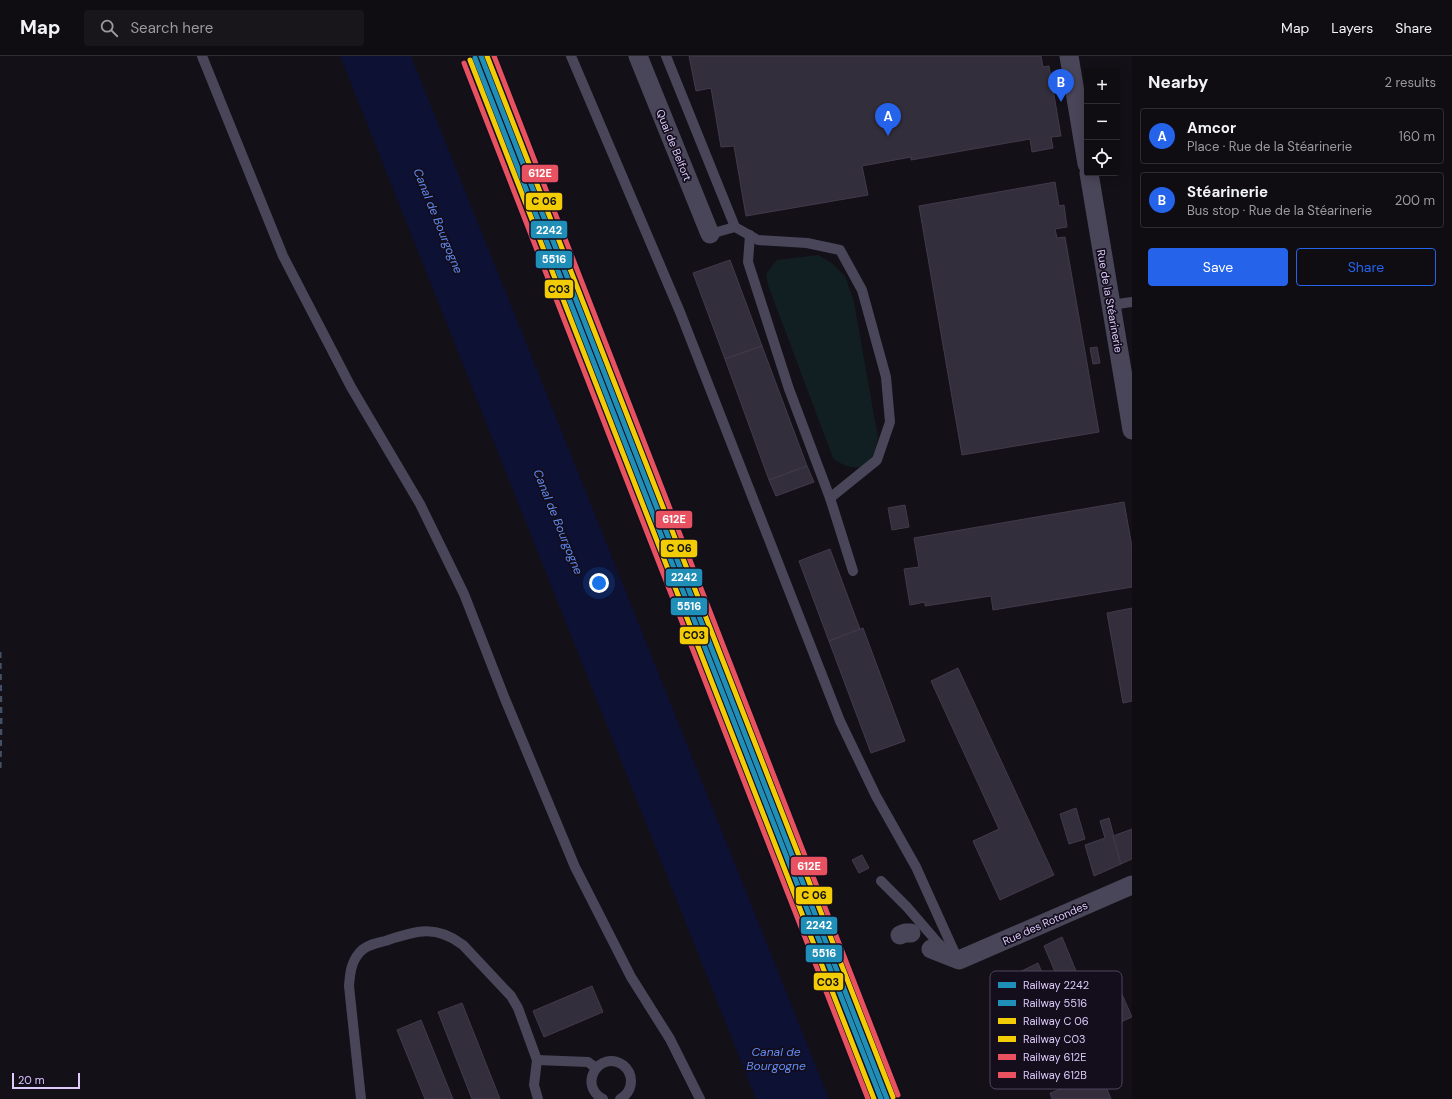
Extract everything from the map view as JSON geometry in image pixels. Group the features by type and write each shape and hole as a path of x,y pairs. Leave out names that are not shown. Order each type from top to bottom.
{"street":[{"name":"Quai de Belfort","path":"638,56 710,234"},
{"path":"1069,56 1084,146"},
{"name":"Rue de la Stéarinerie","path":"1090,176 1132,430"},
{"name":"Rue des Rotondes","path":"959,960 1132,885"},
{"path":"931,949 959,960"}],"lane":[{"path":"202,56 282,256 351,387 427,518 464,594 508,706 575,867 631,977 670,1039 700,1099"},
{"path":"571,56 680,312 840,721 876,796 916,867 959,960"},
{"path":"666,56 735,227 758,240 807,243 840,250 862,290 886,377 890,422 877,460 830,498"},
{"path":"710,234 735,227"},
{"path":"750,235 748,262 789,389 830,498 853,571"},
{"path":"1111,305 1132,302"},
{"path":"881,881 907,907 938,943 959,960"},
{"path":"361,1099 349,986 352,965 356,957 365,948 413,932 430,931 448,935 463,945 511,996 518,1008 538,1060 534,1085 538,1099"},
{"path":"538,1060 588,1062 596,1068"},
{"path":"602,1099 592,1087 591,1080 596,1068 608,1061 615,1061 627,1068 632,1080 631,1087 628,1092 620,1099"}],"shaded area":[{"path":"818,255 833,264 845,276 854,302 878,438 873,459 864,466 860,467 848,466 833,458 768,285 766,274 777,260"}],"water":[{"name":"Canal de Bourgogne","path":"340,56 411,56 829,1099 756,1099"}],"building":[{"path":"689,56 1041,56 1043,67 1049,66 1061,136 1051,137 1053,148 1032,152 1030,139 911,160 911,157 862,166 868,195 746,216 734,146 721,147 711,88 696,91"},
{"path":"1055,182 1059,206 1064,205 1067,227 1055,229 1057,238 1065,237 1099,432 962,455 919,206"},
{"path":"730,260 762,346 725,359 693,273"},
{"path":"762,346 807,466 769,480 725,359"},
{"path":"1097,347 1100,363 1093,364 1090,348"},
{"path":"807,466 814,482 776,496 769,480"},
{"path":"1124,502 1132,547 1132,587 993,610 991,596 925,606 925,602 910,605 904,569 919,567 914,538"},
{"path":"905,505 909,527 892,530 888,508"},
{"path":"830,549 860,629 829,641 799,561"},
{"path":"1132,608 1132,701 1123,703 1107,613"},
{"path":"863,628 905,741 871,753 829,641"},
{"path":"958,668 1054,875 1000,900 973,841 999,829 931,681"},
{"path":"1076,808 1085,839 1069,844 1060,814"},
{"path":"1109,818 1121,864 1094,876 1085,845 1105,838 1100,821"},
{"path":"1132,829 1132,859 1121,864 1113,836"},
{"path":"862,855 869,868 859,873 852,860"},
{"path":"1062,937 1076,971 1055,971 1044,946"},
{"path":"1038,963 1041,971 1022,971"},
{"path":"592,986 603,1012 544,1037 533,1011"},
{"path":"1122,994 1132,1017 1122,1021"},
{"path":"462,1003 500,1099 472,1099 438,1012"},
{"path":"421,1020 453,1099 425,1099 397,1030"},
{"path":"1061,1089 1107,1089 1111,1099 1052,1099 1050,1093"}],"railway":[{"path":"0,652 0,770"}],"rail line":[{"name":"2242","path":"481,56 887,1099"},
{"name":"612E","path":"494,56 898,1095"},
{"name":"5516","path":"475,58 881,1099"},
{"name":"C03","path":"470,60 874,1099"},
{"name":"612B","path":"464,63 868,1099"}],"transit line":[{"path":"487,56 893,1097"}],"place":[{"name":"Stéarinerie","path":"1061,102"},
{"name":"Amcor","path":"888,136"}]}
